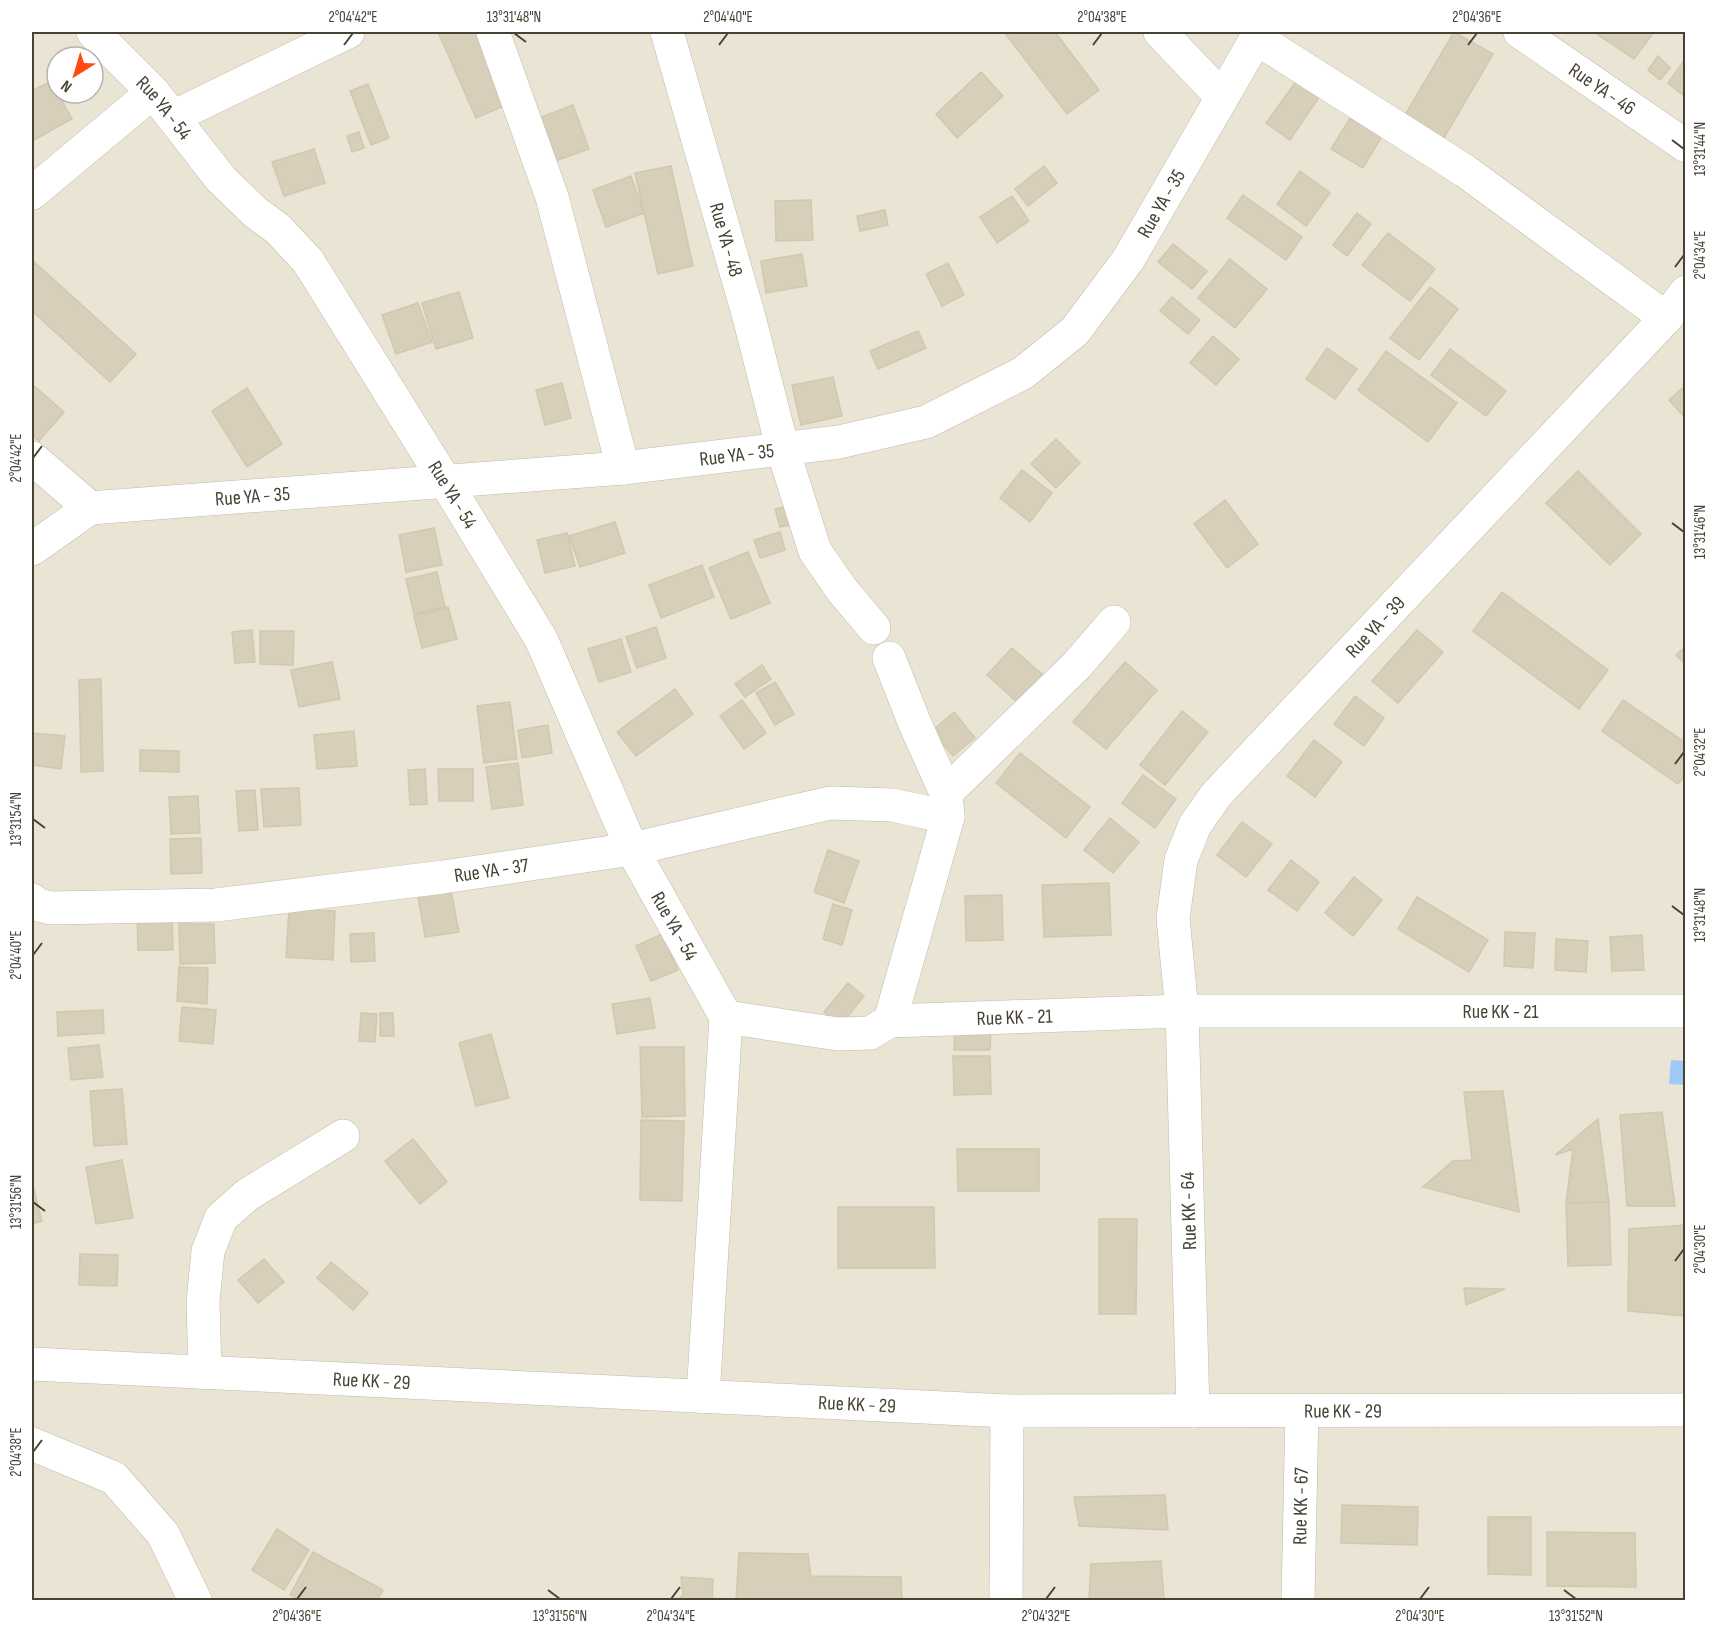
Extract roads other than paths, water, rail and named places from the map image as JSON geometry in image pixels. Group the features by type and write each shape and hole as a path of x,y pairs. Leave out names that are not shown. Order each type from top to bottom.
{"street":[{"name":"Rue YA - 54","path":"93,32 153,92 221,179 255,212 278,229 308,261 446,481 541,639 632,849 726,1017"},
{"path":"173,117 348,32"},
{"path":"493,32 552,197 623,468"},
{"name":"Rue YA - 48","path":"667,32 749,317 783,450 815,551 842,590 874,628"},
{"path":"1160,32 1221,96"},
{"name":"Rue YA - 46","path":"1520,32 1686,146"},
{"path":"1258,35 1465,171 1666,318"},
{"name":"Rue YA - 35","path":"90,508 623,468 839,442 926,422 1023,373 1075,330 1128,260 1258,35"},
{"path":"32,193 153,92"},
{"name":"Rue YA - 39","path":"1182,1011 1173,918 1180,860 1195,825 1215,795 1666,318 1686,292"},
{"path":"32,458 90,508 32,549"},
{"path":"890,1021 947,805 1114,622"},
{"path":"889,658 947,805"},
{"name":"Rue YA - 37","path":"32,900 35,904 51,908 216,904 443,877 632,849 830,803 947,805"},
{"name":"Rue KK - 21","path":"726,1017 838,1034 870,1033 890,1021 1182,1011 1686,1011"},
{"name":"Rue KK - 64","path":"1182,1011 1193,1411"},
{"path":"703,1397 726,1017"},
{"path":"205,1373 203,1302 208,1251 221,1218 247,1195 343,1136"},
{"name":"Rue KK - 29","path":"32,1364 1007,1412 1686,1410"},
{"name":"Rue KK - 67","path":"1298,1600 1302,1411"},
{"path":"1006,1600 1007,1412"},
{"path":"32,1444 114,1478 163,1534 195,1600"}],"water":[{"path":"1671,1060 1685,1061 1685,1085 1669,1084"}]}
